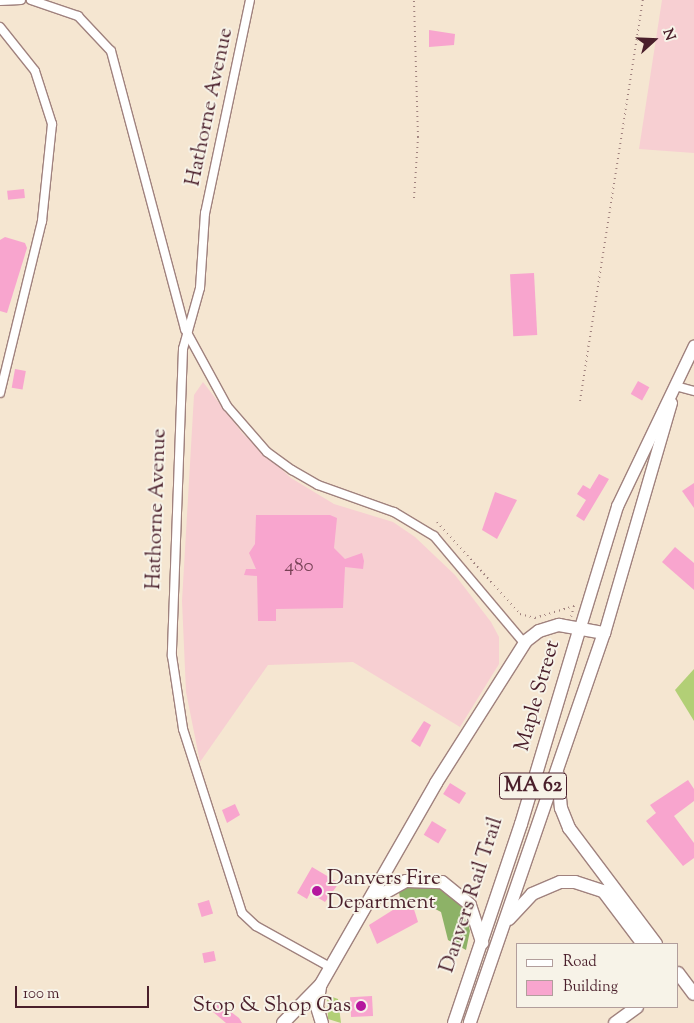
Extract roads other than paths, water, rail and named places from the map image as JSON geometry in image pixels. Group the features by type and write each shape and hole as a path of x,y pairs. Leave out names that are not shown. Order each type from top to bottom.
{"main road":[{"name":"Maple Street","path":"454,1023 482,943 574,626 617,506 694,344"},
{"name":"Maple Street","path":"470,1023 604,633 675,386"},
{"path":"524,643 542,629 574,626 604,633"},
{"name":"Maple Street","path":"320,984 362,910 524,643"},
{"path":"559,760 558,797 569,828 655,943"},
{"path":"362,910 398,883 439,881 467,900 482,943"},
{"path":"497,944 516,909 532,894 560,882 575,882 603,891 642,943"},
{"path":"679,974 694,994"},
{"path":"283,1023 320,984"},
{"path":"320,984 318,1007 322,1023"},
{"path":"615,1023 636,1008"}],"street":[{"path":"0,1 21,0"},
{"path":"31,0 78,16 111,51 185,330 215,389 267,452 318,485 384,508 421,527 447,549 524,643"},
{"name":"Hathorne Avenue","path":"250,0 204,213 199,293 185,330 171,602 179,712 242,913 256,926 330,967"},
{"path":"0,27 35,71 52,124 42,221 0,393"},
{"path":"675,386 694,391"}],"place":[{"name":"Danvers Fire Department","path":"317,891"},
{"name":"Stop & Shop Gas","path":"361,1006"}]}
